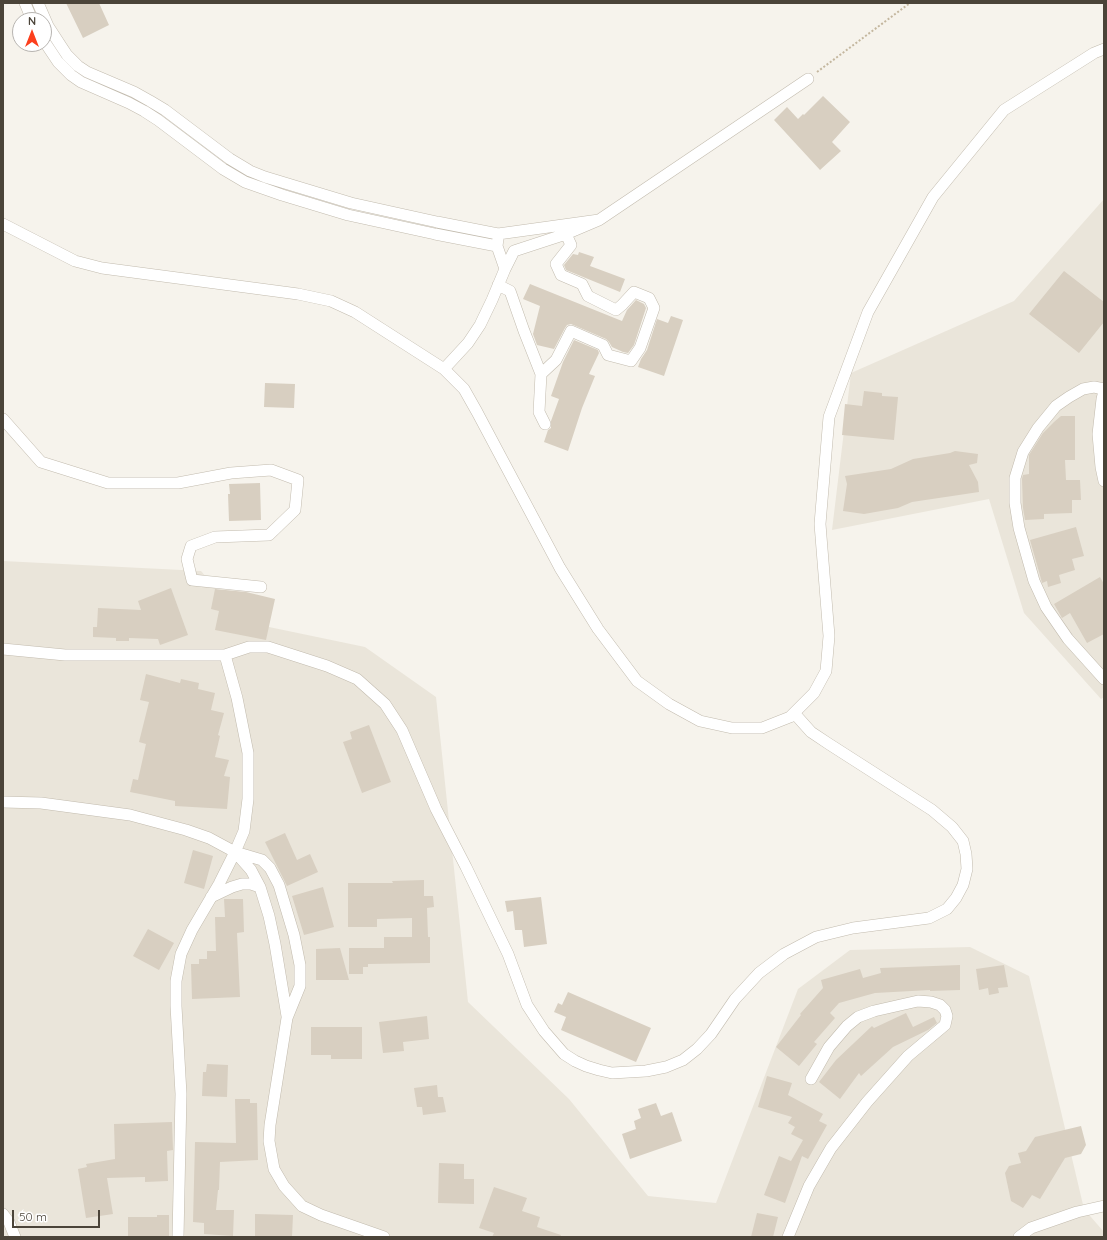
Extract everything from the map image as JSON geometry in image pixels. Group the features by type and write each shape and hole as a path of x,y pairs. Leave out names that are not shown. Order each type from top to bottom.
{"street":[{"path":"38,3 48,26 67,55 78,66 87,72 150,100 230,159 250,171 286,184 351,203 498,234 598,220"},
{"path":"3,224 75,261 102,268 298,294 331,301 355,312 444,370 464,389 560,568 598,629 637,682 670,704 700,721 732,728 762,728 790,717 814,693 826,670 829,636 820,524 829,417 868,312 933,197 1004,110 1094,53 1104,50"},
{"path":"51,52 58,62 71,75 81,82 144,111 223,169 245,182 348,215 497,246"},
{"path":"444,370 468,343 480,325 514,251 566,234 598,220 808,79"},
{"path":"498,234 497,246 505,269"},
{"path":"541,374 556,360 572,331 602,345 608,355 631,361 640,348 654,308 649,298 634,292 616,310 588,296 582,284 561,275 556,264 571,245 566,234"},
{"path":"498,285 510,291 541,374 539,412 545,424"},
{"path":"1104,481 1098,434 1104,390 1094,388 1083,389 1068,397 1056,406 1038,428 1023,452 1015,478 1015,503 1019,528 1034,581 1046,607 1068,639 1104,679"},
{"path":"3,420 41,462 108,483 178,483 231,473 271,470 298,480 295,510 269,535 215,537 191,546 187,559 192,580 261,587"},
{"path":"3,649 65,655 225,655 249,647 268,647 327,666 357,679 385,704 402,730 436,809 508,954 527,1005 544,1031 564,1054 581,1064 612,1073 646,1071 666,1067 683,1060 697,1049 710,1034 735,999 759,972 784,954 816,937 853,928 929,918 947,909 956,898 967,869 963,841 952,826 932,810 811,732 794,713"},
{"path":"178,1237 181,1094 176,981 181,954 192,930 212,897 244,831 248,798 248,753 237,698 225,655"},
{"path":"3,802 41,803 130,815 186,830 209,838 235,852 262,860 270,868 279,885 294,935 300,966 300,986 287,1018 270,1125 269,1142 274,1169 284,1186 302,1206 321,1216 384,1237"},
{"path":"235,852 251,870 260,887 269,916 275,944 287,1018"},
{"path":"212,897 232,887 242,884 251,884 260,887"},
{"path":"788,1237 809,1186 831,1148 867,1102 908,1056 945,1025 948,1016 940,1005 931,1002 918,1001 874,1011 858,1017 847,1026 829,1047 811,1079"},
{"path":"1019,1237 1032,1228 1076,1212 1104,1206"},
{"path":"3,1214 9,1222 15,1237"}],"path":[{"path":"808,79 910,3"}],"shaded area":[{"path":"1104,199 1104,697 1101,699 1024,613 989,499 832,530 851,373 1014,301"},
{"path":"3,561 201,571 245,622 365,647 436,697 468,1002 569,1099 648,1196 716,1203 798,989 850,950 970,947 1029,976 1084,1209 1104,1232 1104,1237 3,1237"}],"building":[{"path":"66,3 99,3 109,25 83,38"},
{"path":"823,96 850,122 832,142 841,151 820,170 774,120 787,107 798,119"},
{"path":"579,252 594,257 590,266 625,279 620,292 566,270 564,265 573,254 578,255"},
{"path":"1064,271 1104,302 1104,322 1079,353 1029,314"},
{"path":"530,284 622,321 627,310 636,300 644,304 646,308 634,345 628,353 623,352 612,347 606,339 571,324 567,325 554,349 537,345 533,334 540,306 523,299"},
{"path":"671,316 683,320 664,376 638,367 647,350 657,319 668,323"},
{"path":"574,340 598,350 599,353 589,374 595,376 582,408 568,451 544,442 548,430 551,428 551,421 559,399 551,396 563,362"},
{"path":"265,383 295,384 294,408 264,407"},
{"path":"864,391 882,393 882,396 898,397 894,440 842,435 845,404 862,406"},
{"path":"1061,416 1075,416 1075,460 1065,460 1066,480 1080,480 1081,500 1072,500 1072,513 1044,514 1044,519 1025,520 1022,479 1023,475 1029,474 1029,455 1043,433"},
{"path":"955,451 978,454 977,463 969,465 978,482 979,492 912,502 898,508 864,514 843,511 847,484 845,476 891,469 913,459"},
{"path":"260,483 261,520 229,521 229,484"},
{"path":"1076,527 1084,556 1072,559 1075,570 1059,575 1061,583 1048,587 1047,581 1042,583 1030,540"},
{"path":"1100,577 1104,584 1104,634 1087,643 1070,613 1062,618 1054,604"},
{"path":"171,588 188,635 160,645 158,639 129,638 129,641 116,641 116,638 93,637 93,627 97,627 98,608 141,610 138,601"},
{"path":"215,589 246,592 275,599 266,640 215,630 219,611 211,609"},
{"path":"146,674 180,683 181,679 199,683 198,689 215,693 211,710 224,713 218,735 220,736 215,757 229,760 224,776 230,777 227,809 175,806 175,801 130,792 133,779 138,780 146,744 139,742 149,702 140,700"},
{"path":"369,725 391,782 362,793 343,742 352,739 350,732"},
{"path":"285,833 297,860 310,854 318,872 287,886 265,842"},
{"path":"193,850 213,856 204,889 184,883"},
{"path":"424,880 424,896 433,896 434,907 427,908 428,937 430,937 430,963 368,964 368,967 363,967 363,974 349,974 349,948 384,948 384,937 412,937 412,918 377,919 377,927 348,927 348,883 393,883 392,881"},
{"path":"323,887 334,927 304,935 292,896"},
{"path":"541,897 547,944 524,947 522,930 515,930 513,911 507,912 505,901"},
{"path":"224,899 243,899 244,932 237,933 240,997 192,999 191,964 199,964 199,959 207,959 207,951 216,951 215,917 225,917"},
{"path":"148,929 174,943 159,970 133,956"},
{"path":"340,948 349,980 316,980 316,949"},
{"path":"960,965 960,990 875,993 839,1003 830,1013 835,1018 814,1042 817,1044 799,1066 776,1047 801,1015 800,1014 823,988 821,980 860,969 863,978 881,973 880,968"},
{"path":"1004,965 1008,987 998,988 999,993 989,995 988,988 979,990 976,969"},
{"path":"568,992 651,1028 636,1062 561,1030 566,1017 554,1012 558,1003 562,1005"},
{"path":"906,1013 913,1027 934,1017 937,1023 928,1030 893,1047 861,1076 859,1073 840,1099 819,1082 836,1060 872,1026 874,1028"},
{"path":"427,1016 429,1039 403,1042 404,1051 383,1053 379,1022"},
{"path":"311,1027 362,1027 362,1059 331,1059 331,1055 311,1055"},
{"path":"207,1064 228,1065 227,1097 202,1096 203,1072 206,1072"},
{"path":"767,1076 792,1083 788,1095 823,1114 819,1121 827,1125 808,1159 802,1156 785,1203 764,1195 779,1156 791,1161 803,1140 791,1134 795,1127 788,1123 792,1117 758,1107"},
{"path":"437,1085 438,1097 443,1097 446,1112 423,1115 422,1107 417,1107 414,1088"},
{"path":"235,1099 250,1099 250,1103 257,1103 258,1160 220,1162 219,1190 216,1210 234,1210 233,1236 204,1234 204,1223 193,1222 195,1142 236,1143"},
{"path":"656,1103 661,1116 672,1112 682,1141 630,1159 622,1134 636,1129 634,1121 641,1118 638,1109"},
{"path":"172,1122 173,1150 167,1151 168,1181 145,1182 145,1177 107,1178 113,1214 86,1218 78,1169 87,1167 86,1164 115,1159 114,1124"},
{"path":"1081,1126 1086,1145 1081,1154 1065,1158 1040,1199 1032,1195 1023,1208 1011,1201 1005,1173 1009,1166 1021,1163 1018,1153 1026,1151 1035,1137"},
{"path":"439,1163 464,1164 464,1179 474,1179 474,1204 438,1203"},
{"path":"494,1187 527,1198 522,1211 540,1217 537,1227 561,1235 560,1237 492,1237 494,1233 479,1228"},
{"path":"757,1213 778,1217 773,1237 751,1237"},
{"path":"255,1214 293,1215 292,1237 255,1237"},
{"path":"157,1215 169,1215 169,1237 128,1237 128,1217 157,1217"}]}
